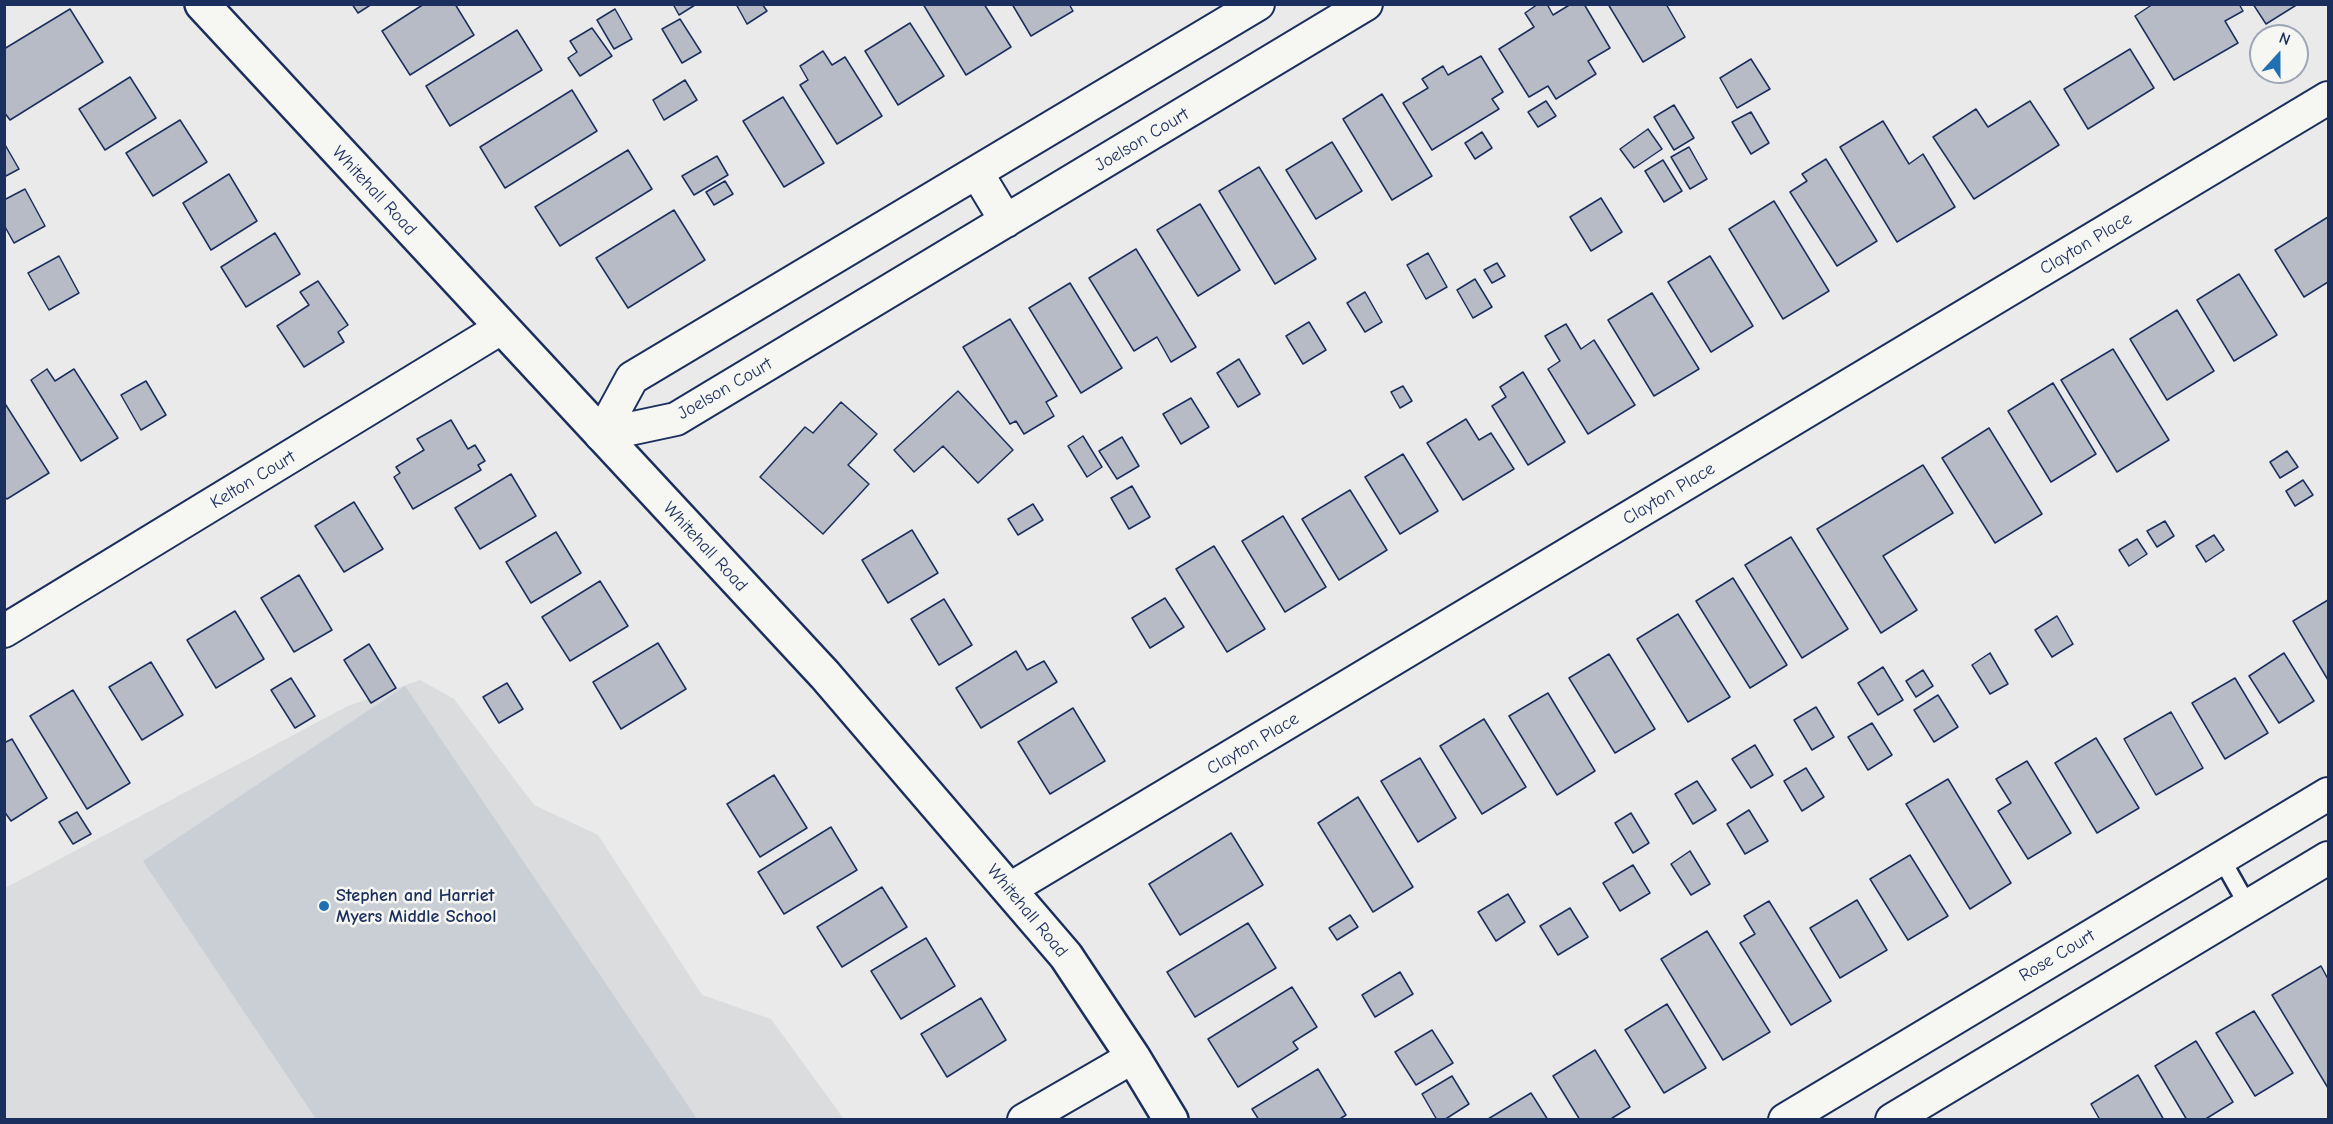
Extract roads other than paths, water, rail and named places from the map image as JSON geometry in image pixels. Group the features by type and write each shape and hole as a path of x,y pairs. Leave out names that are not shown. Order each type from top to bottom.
{"street":[{"name":"Whitehall Road","path":"202,4 825,675 1066,956 1171,1119"},
{"path":"601,435 632,378 1258,4"},
{"name":"Joelson Court","path":"601,435 676,419 1006,221 1320,16 1366,4"},
{"name":"Clayton Place","path":"1010,889 2328,98"},
{"path":"977,173 1006,221"},
{"name":"Kelton Court","path":"4,631 501,328"},
{"name":"Rose Court","path":"1785,1119 2328,794"},
{"path":"1892,1119 2328,858"},
{"path":"1024,1119 1133,1057"}],"lane":[{"path":"2221,858 2248,906"}],"place":[{"name":"Stephen and Harriet Myers Middle School","path":"324,906"}]}
